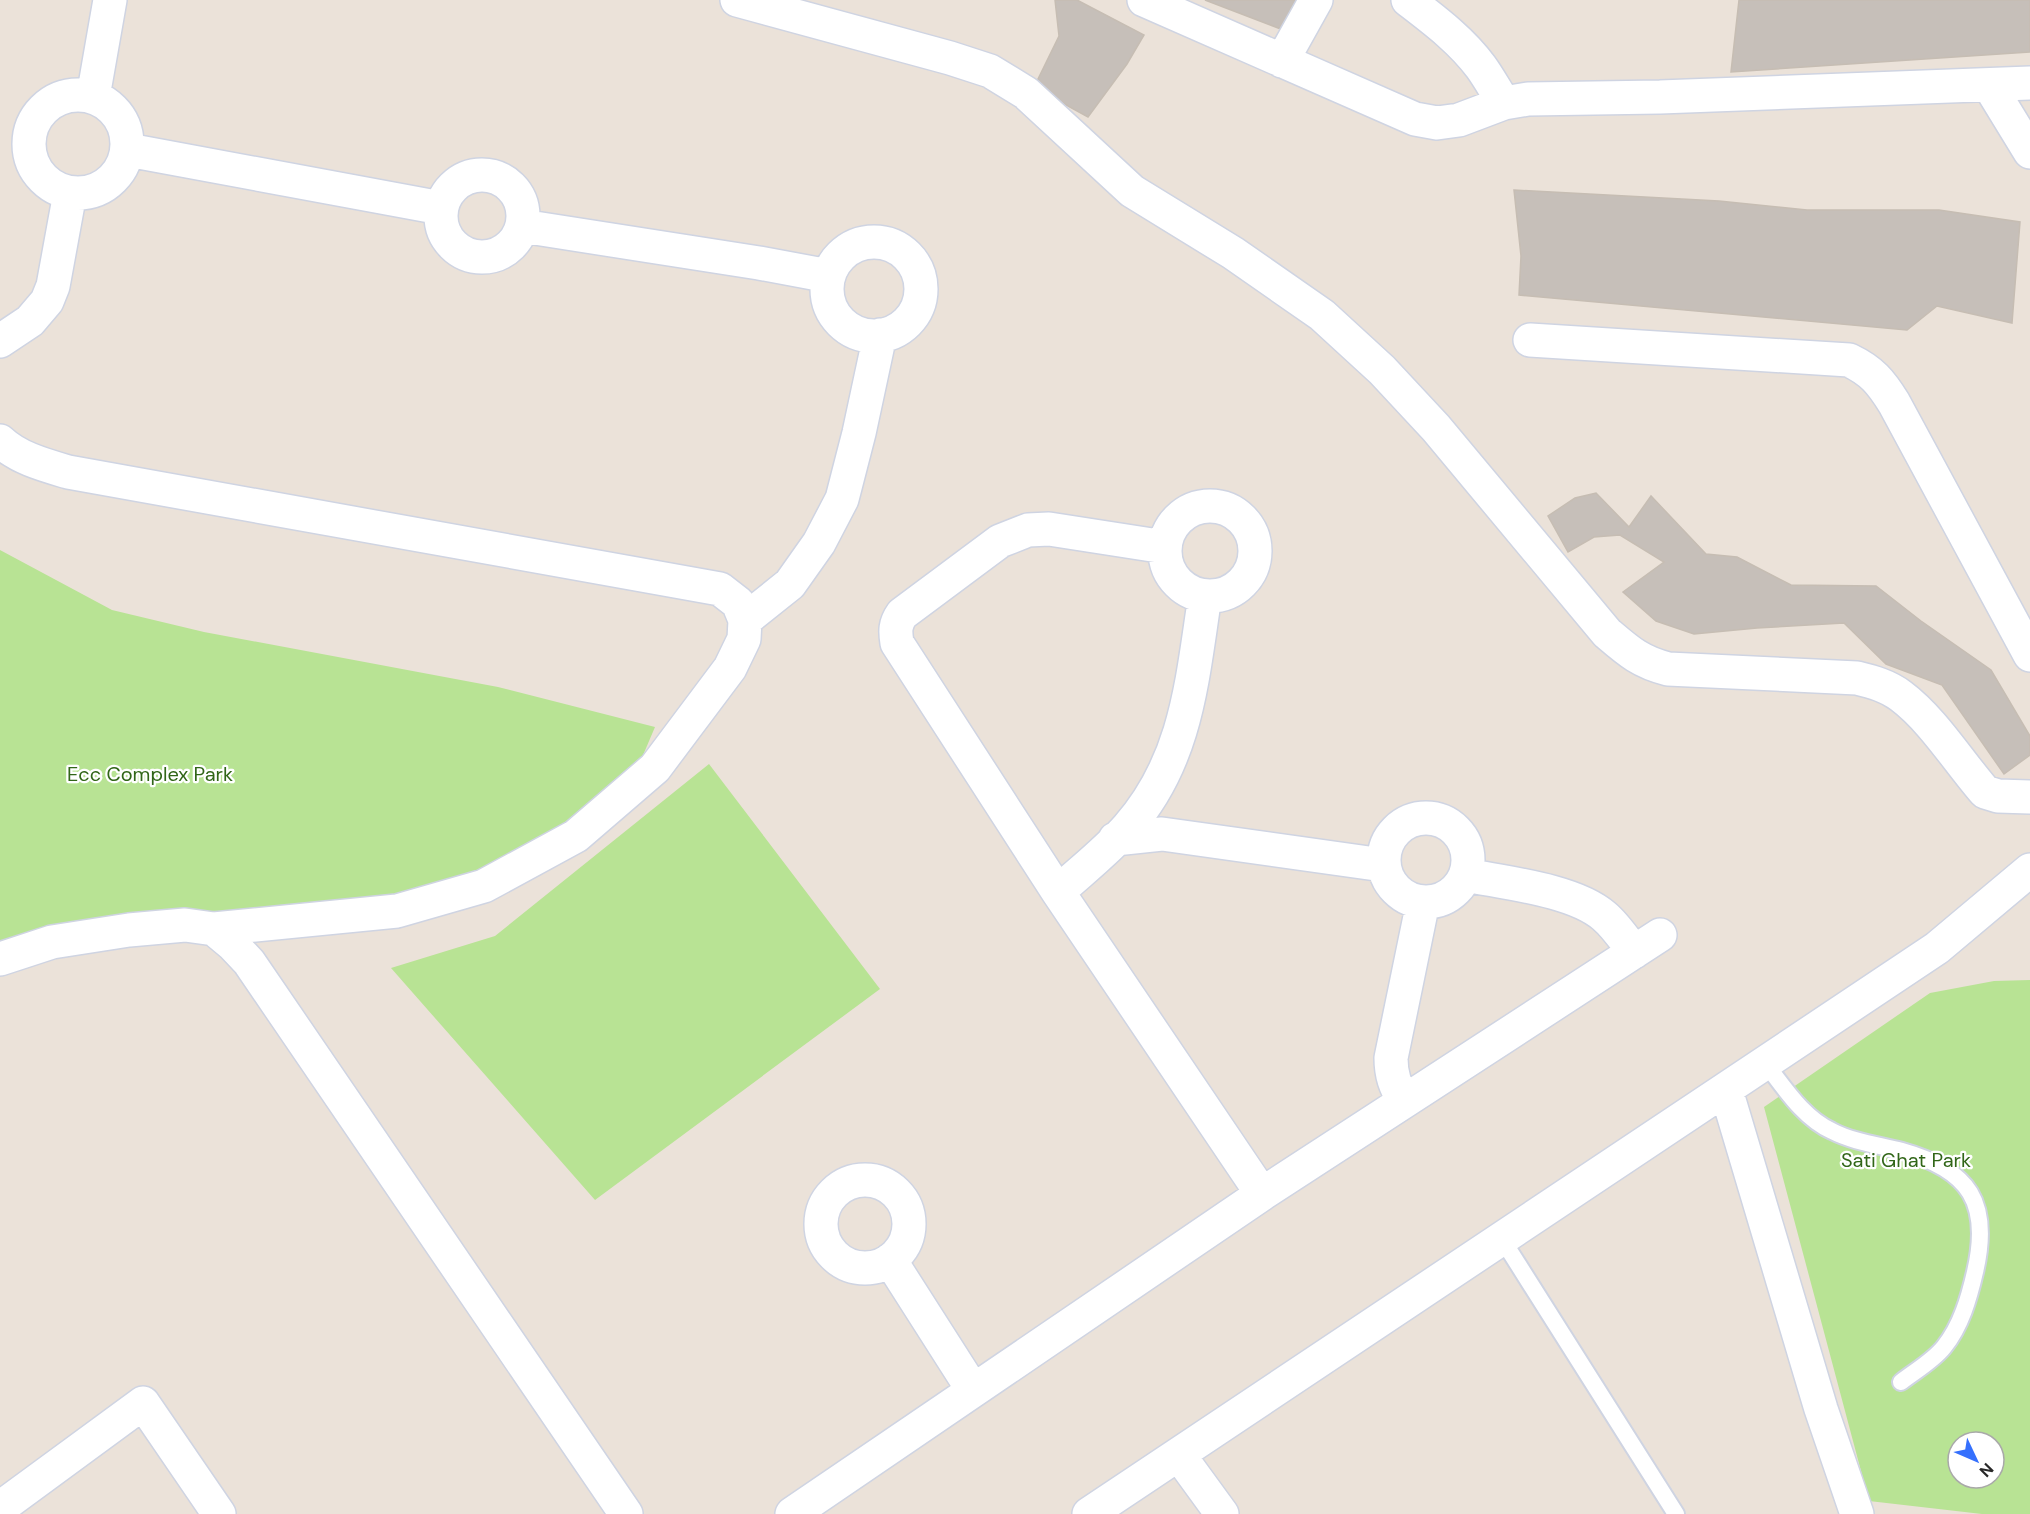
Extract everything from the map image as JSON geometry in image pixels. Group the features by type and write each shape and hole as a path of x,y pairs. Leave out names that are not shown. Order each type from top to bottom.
{"street":[{"path":"93,97 110,0"},
{"path":"737,0 950,58 990,71 1026,93 1132,191 1233,253 1331,322 1382,370 1436,428 1607,633 1649,664 1668,669 1857,678 1882,684 1919,711 1985,792 1998,796 2030,797"},
{"path":"1144,0 1415,118 1437,123 1459,120 1504,103 1528,99 1660,97 2030,83"},
{"path":"1282,61 1316,0"},
{"path":"1408,0 1439,24 1463,47 1481,67 1504,103"},
{"path":"1989,85 2030,152"},
{"path":"85,95 115,110 125,124 128,150 119,172 109,184 94,192 70,193 50,185 38,174 30,160 31,129 39,114 52,102 68,96 85,95"},
{"path":"128,150 441,208"},
{"path":"481,174 495,176 517,193 523,206 522,226 512,244 501,252 475,257 457,249 444,234 440,221 441,208 454,184 467,176 481,174"},
{"path":"0,341 30,321 47,301 53,286 70,193"},
{"path":"522,226 829,276"},
{"path":"873,242 888,244 902,250 913,262 920,277 922,292 917,308 908,321 895,330 880,335 867,335 843,324 834,314 828,289 829,276 843,253 857,245 873,242"},
{"path":"745,620 790,584 819,543 842,499 859,434 880,335"},
{"path":"1530,339 1849,360 1867,369 1882,384 1894,403 2030,655"},
{"path":"0,441 38,463 68,472 720,589 738,603 745,620 744,639 730,668 655,768 576,836 484,886 397,911 214,929 185,925 129,930 52,942 0,959"},
{"path":"1205,507 1221,507 1234,513 1246,524 1253,537 1255,552 1252,567 1244,580 1233,590 1219,595 1205,596 1179,585 1170,573 1165,559 1165,547 1170,531 1179,519 1191,511 1205,507"},
{"path":"1165,547 1049,529 1028,530 1000,541 902,614 895,630 897,643 1058,892 1262,1194"},
{"path":"1058,892 1128,828 1152,795 1172,759 1184,724 1205,596"},
{"path":"1427,818 1440,820 1452,826 1461,836 1468,855 1466,875 1449,896 1437,901 1422,902 1408,899 1396,891 1388,879 1383,866 1384,851 1390,838 1400,827 1413,820 1427,818"},
{"path":"1115,839 1162,834 1383,866"},
{"path":"792,1514 1262,1194 1647,944 1591,906 1573,897 1466,875"},
{"path":"1089,1514 1937,948 2026,879"},
{"path":"1404,1101 1395,1086 1391,1072 1391,1058 1422,902"},
{"path":"214,929 249,962 626,1514"},
{"path":"1726,1090 1821,1409 1857,1514"},
{"path":"890,1260 973,1390"},
{"path":"0,1508 143,1403 219,1514"},
{"path":"1179,1455 1222,1514"}],"lane":[{"path":"1765,1064 1804,1112 1831,1131 1863,1142 1903,1151 1942,1166 1963,1182 1977,1202 1982,1226 1978,1259 1970,1295 1959,1323 1944,1348 1901,1382"},
{"path":"1502,1239 1676,1514"}],"green space":[{"name":"Ecc Complex Park","path":"0,550 112,610 204,632 498,687 655,727 638,767 470,898 0,948"},
{"path":"709,764 880,989 595,1200 391,968 495,936"},
{"name":"Sati Ghat Park","path":"2030,980 2030,1514 1982,1514 1869,1501 1764,1107 1930,993 1994,981"}],"building":[{"path":"1055,0 1077,0 1144,35 1127,64 1088,117 1055,99 1037,81 1059,36"},
{"path":"1205,0 1304,0 1286,31"},
{"path":"1739,0 2030,0 2030,52 1731,72"},
{"path":"1514,190 1719,201 1807,210 1939,210 2020,222 2012,323 1937,306 1907,330 1519,295 1521,256"},
{"path":"1596,493 1629,527 1651,496 1706,554 1737,557 1791,585 1876,586 1991,670 2030,736 2030,755 2004,774 1942,685 1886,664 1844,623 1694,634 1656,621 1623,592 1664,562 1620,535 1594,537 1568,552 1548,516 1575,498"}]}
